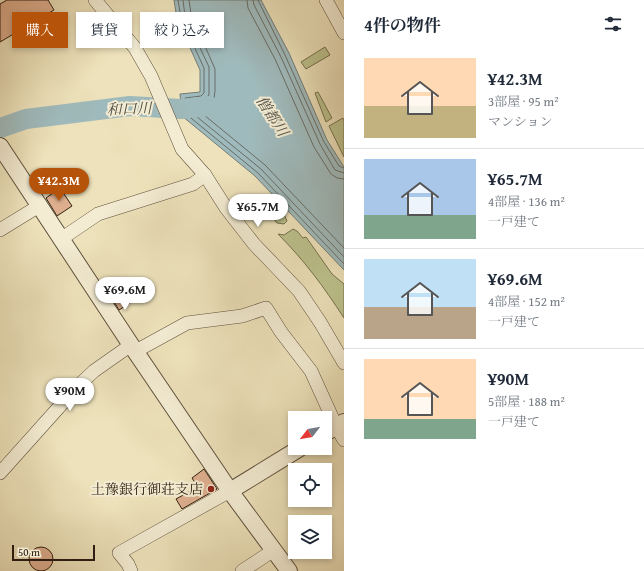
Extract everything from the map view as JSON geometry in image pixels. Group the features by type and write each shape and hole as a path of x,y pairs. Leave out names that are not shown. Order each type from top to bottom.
{"street":[{"path":"95,0 136,48 151,76 182,149 205,175 226,208 254,244 299,290 344,363"},
{"path":"326,0 344,33"},
{"path":"0,146 133,348 230,491 289,571"},
{"path":"61,239 98,214 193,184 205,175"},
{"path":"0,230 39,206"},
{"path":"0,472 77,387 94,371 133,348 187,322 242,316 266,308 281,332 311,371 337,430"},
{"path":"131,571 128,564 119,553 230,491 289,455"},
{"path":"242,571 274,550"}],"green space":[{"path":"325,47 330,55 306,69 301,62"},
{"path":"318,92 332,118 326,122 315,93"},
{"path":"343,118 344,120 344,157 329,126"},
{"path":"273,198 283,212 287,221 284,224 277,223 258,200"},
{"path":"293,229 303,238 306,237 332,274 344,284 344,318 313,274 278,234 284,235"}],"water":[{"name":"僧都川","path":"174,0 261,0 289,53 327,140 344,167 344,270 255,176 182,116 180,94 200,92 200,70 190,48 224,48 224,12 176,12"}],"building":[{"path":"7,0 48,0 54,10 51,12 12,12 12,35 0,42 0,4"},
{"path":"60,188 72,206 57,216 46,198"},
{"path":"124,294 130,303 119,310 113,300"},
{"name":"土豫銀行御荘支店","path":"204,469 217,489 182,509 176,499 198,487 192,478"},
{"path":"41,547 46,548 52,554 52,564 46,570 41,571 36,570 30,564 29,559 30,554 36,548"}],"waterway":[{"name":"和口川","path":"0,128 26,119 130,106 181,109 209,106"}],"place":[{"name":"土豫銀行御荘支店","path":"211,489"}]}
